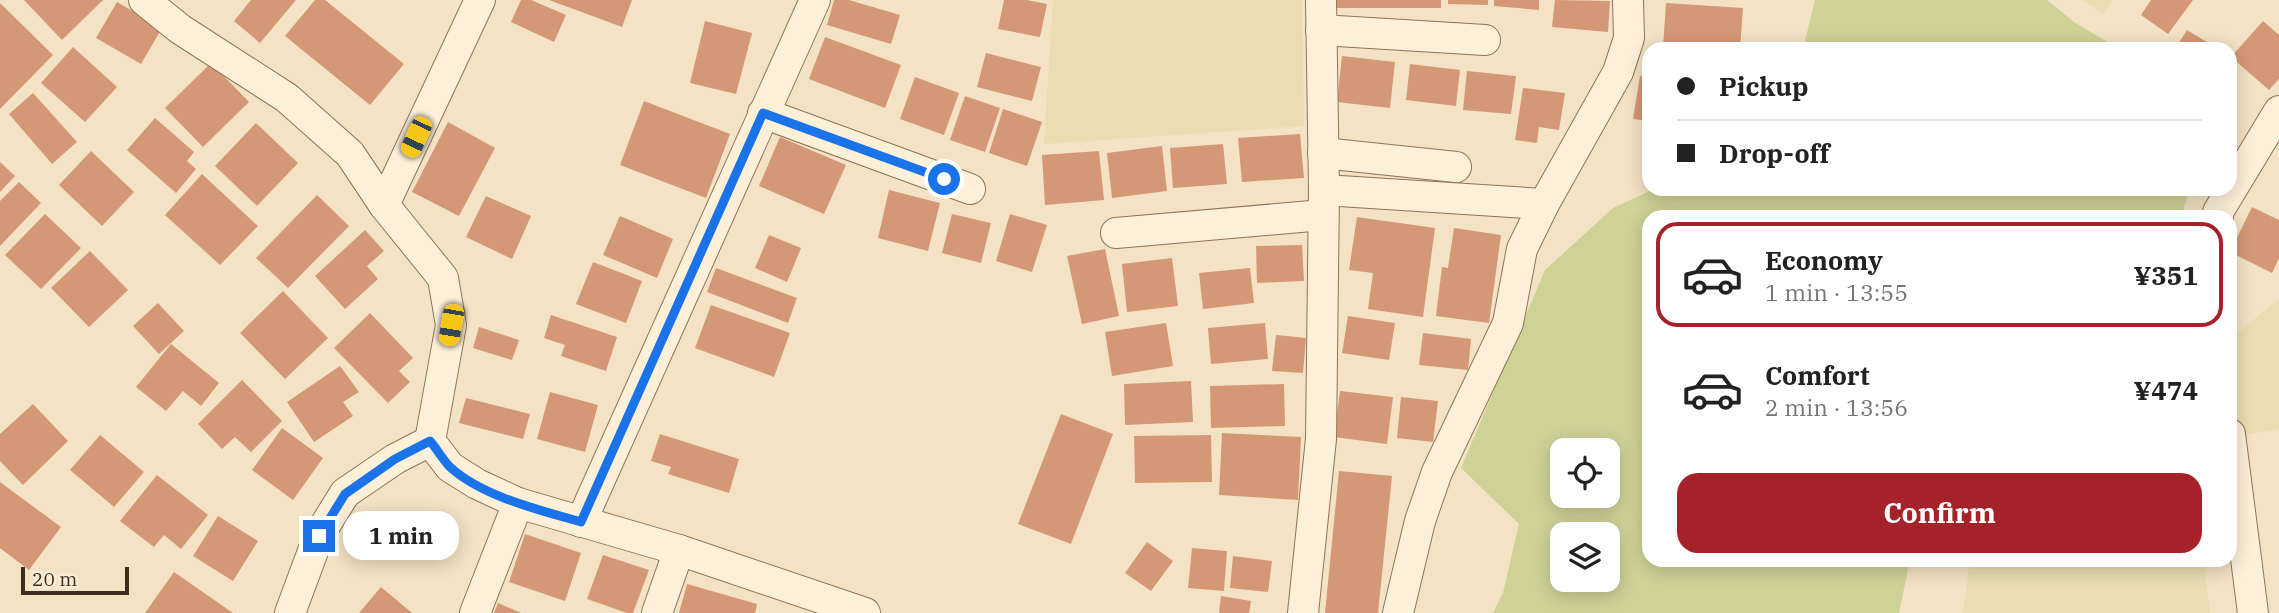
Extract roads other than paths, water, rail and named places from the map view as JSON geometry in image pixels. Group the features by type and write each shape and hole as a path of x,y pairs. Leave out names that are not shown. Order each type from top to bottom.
{"street":[{"path":"144,0 180,29 287,98 350,154 384,205 443,278 451,325 430,441 450,467 477,484 518,503 679,550 818,605 865,613"},
{"path":"384,205 480,0"},
{"path":"581,522 815,0"},
{"path":"1303,613 1321,439 1324,202 1321,0"},
{"path":"1398,613 1420,521 1437,472 1508,323 1522,249 1544,204 1618,72 1629,38 1628,0"},
{"path":"1321,30 1485,40"},
{"path":"2237,181 2279,111"},
{"path":"763,113 970,189"},
{"path":"1323,153 1456,167"},
{"path":"1116,233 1324,202 1544,204"},
{"path":"290,613 319,536 345,494 395,459 430,441"},
{"path":"2237,488 2253,613"},
{"path":"475,613 518,503"},
{"path":"657,613 679,550"}]}
